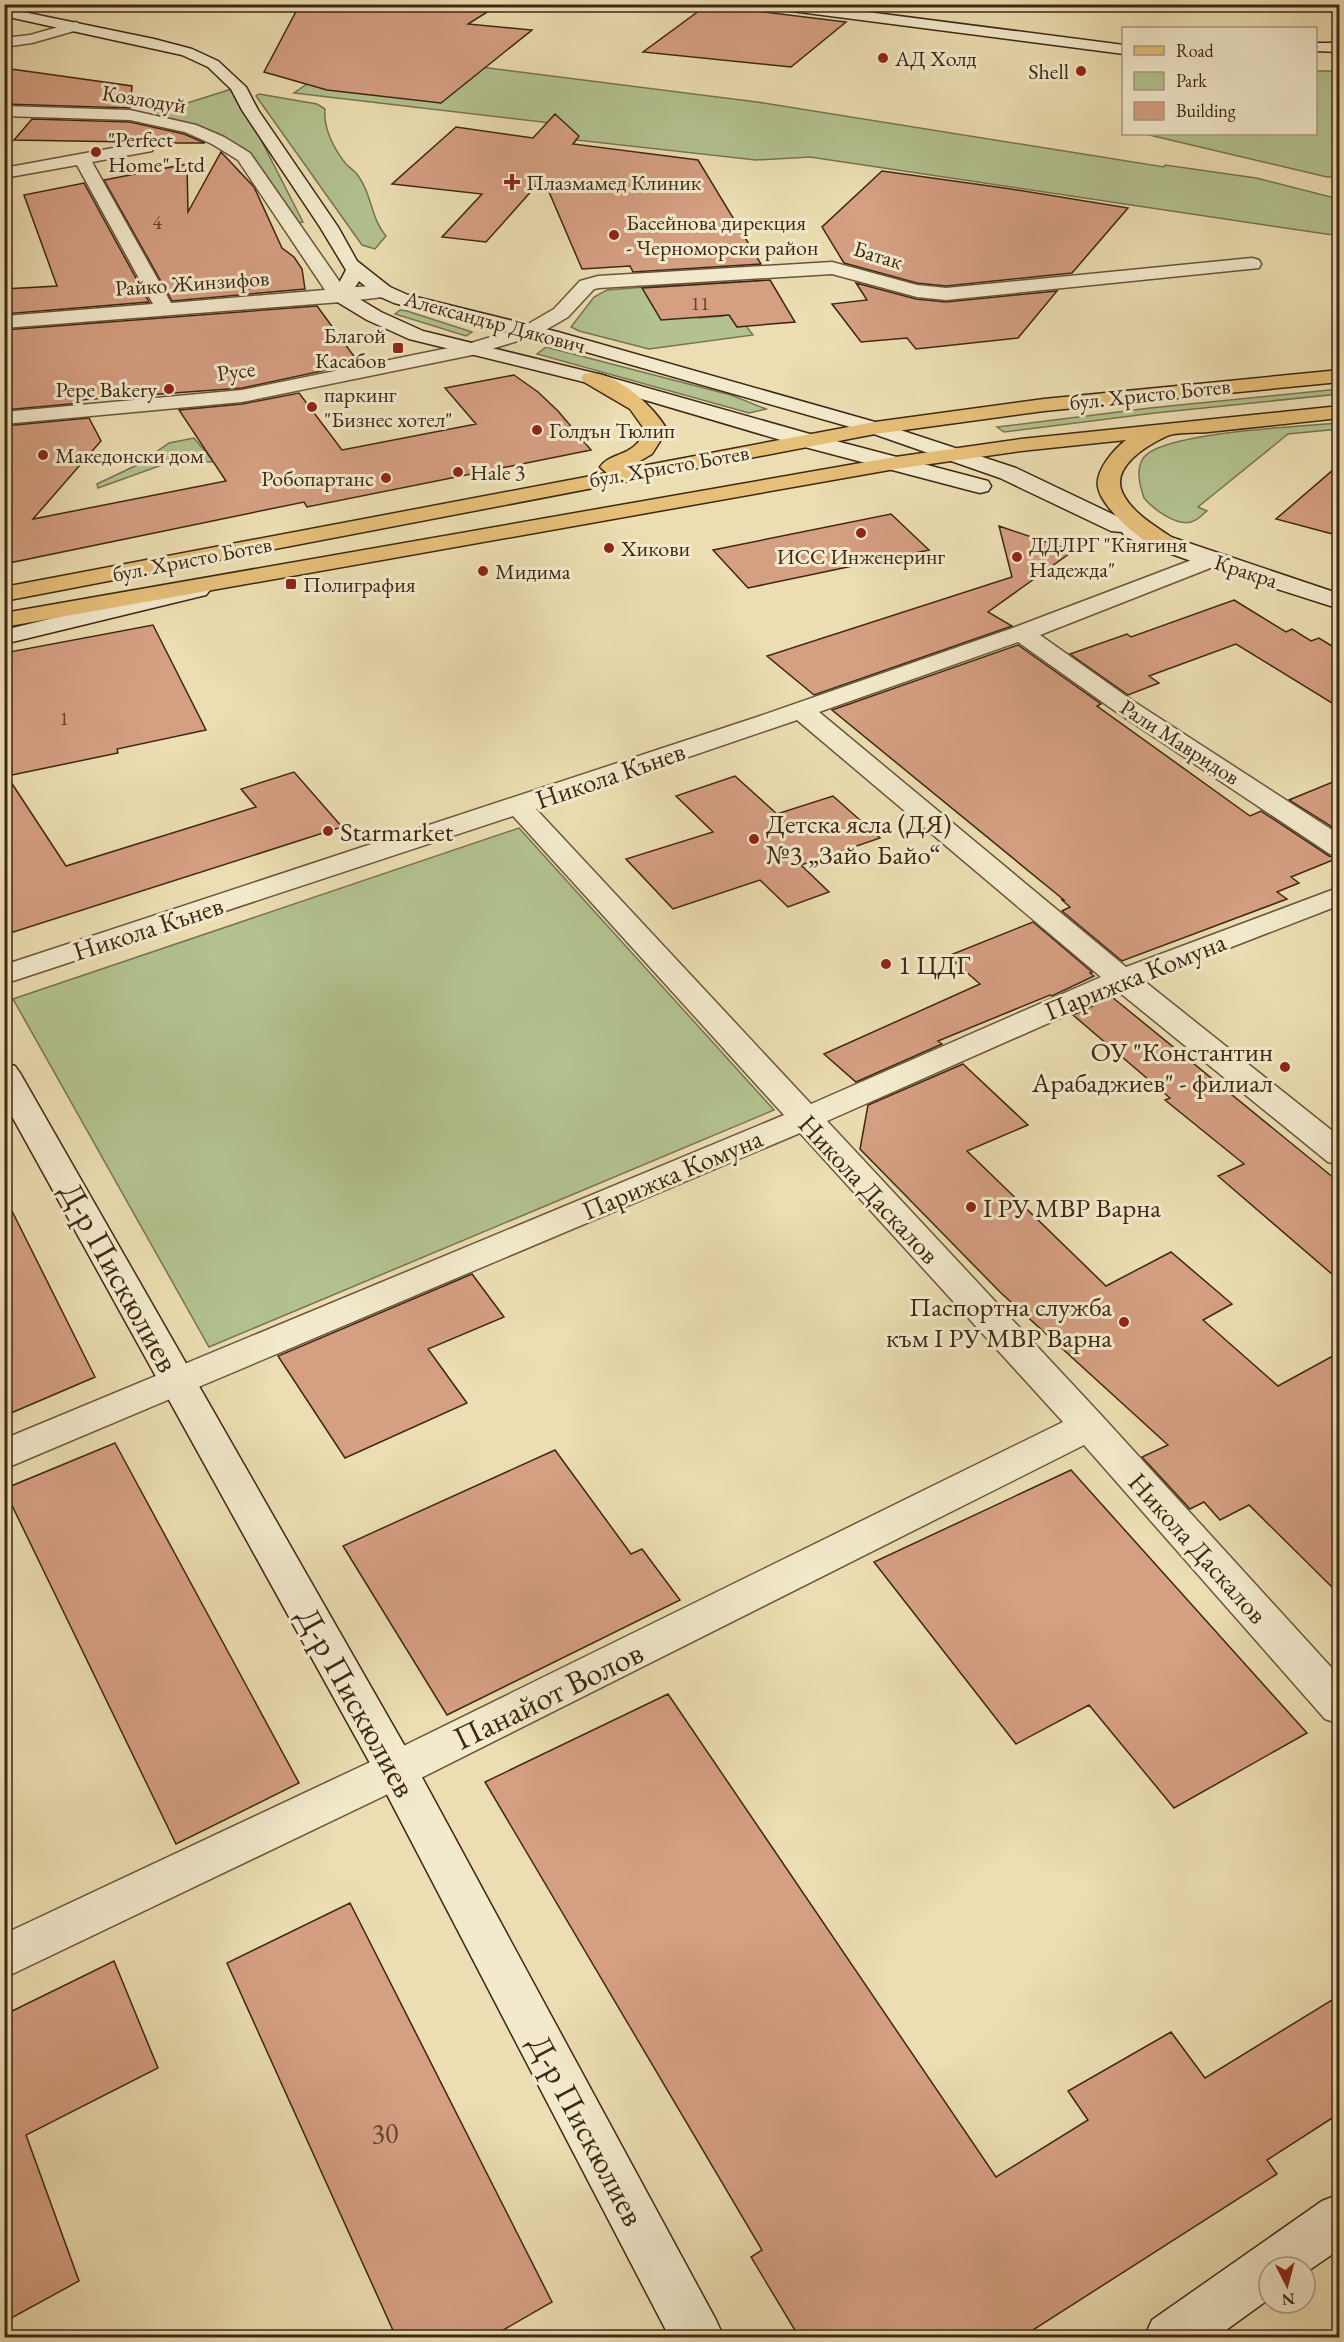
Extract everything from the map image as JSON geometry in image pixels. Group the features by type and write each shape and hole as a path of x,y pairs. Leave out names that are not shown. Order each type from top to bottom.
{"main road":[{"name":"бул. Христо Ботев","path":"4,594 187,561 542,490 875,428 1034,406 1340,376"},
{"path":"542,490 627,462 648,448 654,440 656,430 651,418 641,405 591,378"},
{"name":"бул. Христо Ботев","path":"4,620 950,454 1340,412"},
{"path":"1166,544 1126,514 1111,495 1109,480 1120,457 1133,444 1150,436 1181,429"}],"street":[{"path":"768,4 1122,50"},
{"path":"854,4 1122,39"},
{"name":"Александър Дякович","path":"4,12 187,52 226,73 238,87 355,270 383,291 418,305 530,331 875,428 950,454"},
{"path":"4,43 32,39 76,26"},
{"path":"1317,47 1340,48"},
{"path":"1317,58 1340,59"},
{"name":"Козлодуй","path":"4,111 149,118 188,127 228,144 244,157 332,287 341,296"},
{"path":"4,173 146,147"},
{"path":"82,159 165,309"},
{"name":"Батак","path":"472,349 530,331 561,313 587,285 605,281 832,267 850,270 916,292 936,294 1252,264"},
{"path":"341,296 355,270"},
{"name":"Райко Жинзифов","path":"4,322 383,291"},
{"name":"Александър Дякович","path":"341,296 374,316 416,335 591,378 808,441 895,463"},
{"name":"Русе","path":"4,418 242,396 472,349"},
{"name":"Кракра","path":"950,454 1008,473 1119,526 1166,544 1340,602"},
{"name":"Кракра","path":"895,463 1119,526"},
{"name":"Никола Кънев","path":"4,975 519,807 801,710 1021,633 1210,560"},
{"path":"4,638 236,580"},
{"name":"Рали Мавридов","path":"1021,633 1124,706 1340,848"},
{"path":"801,710 1122,979 1340,1154"},
{"name":"Никола Даскалов","path":"519,807 1089,1426 1338,1703"},
{"name":"Парижка Комуна","path":"4,1455 804,1119 1122,979 1340,895"},
{"name":"Д-р Пискюлиев","path":"4,1073 396,1770 698,2337"},
{"name":"Панайот Волов","path":"4,1957 396,1770 1089,1426"},
{"path":"1287,2255 1340,2218"},
{"path":"1170,2337 1257,2276"}],"green space":[{"path":"355,51 757,102 1164,167 1165,165 1256,178 1339,199 1339,236 810,157 756,160 549,137 560,124 294,93"},
{"path":"1317,71 1339,71 1339,177 1327,177 1149,135 1317,135"},
{"path":"238,87 258,134 303,222 292,225 244,157 149,115"},
{"path":"259,94 317,104 325,109 326,124 337,152 363,184 377,222 386,236 375,249 362,245 256,96"},
{"path":"734,280 738,286 696,315 698,318 724,316 726,310 737,327 746,326 753,335 649,349 571,327 594,297 607,290"},
{"path":"400,310 472,332 466,336 395,314"},
{"path":"546,347 731,395 766,409 749,413 537,354"},
{"path":"1339,389 1339,394 1155,413 1004,432 997,427 1150,408"},
{"path":"1339,423 1339,429 1288,434 1198,507 1207,511 1193,521 1185,523 1172,519 1153,507 1144,498 1139,472 1141,462 1157,448 1205,436 1267,428"},
{"path":"194,438 214,462 173,461 98,488 97,484 137,465 169,443"},
{"path":"519,828 774,1110 209,1347 13,999"}],"building":[{"path":"300,4 500,4 468,24 532,30 441,103 327,90 264,72"},
{"path":"707,5 846,22 791,67 643,52"},
{"path":"4,68 132,86 130,108 4,104"},
{"path":"555,114 579,136 573,144 698,160 761,264 633,272 630,266 582,269 543,178 486,242 442,237 482,194 392,184 456,127 533,138"},
{"path":"32,119 130,122 184,134 205,143 154,143 146,140 132,142 14,140"},
{"path":"221,152 254,187 282,248 294,257 302,269 305,289 172,301 104,180 187,164 188,212"},
{"path":"882,171 1128,208 1072,273 946,286 917,283 844,263 822,227"},
{"path":"84,183 149,302 4,314 4,289 57,286 24,195"},
{"path":"770,280 795,322 737,327 729,315 661,320 642,288"},
{"path":"856,283 916,299 946,302 1057,291 1018,338 916,349 907,338 861,342 832,304 867,300"},
{"path":"317,306 359,363 242,388 79,400 81,403 4,410 4,330"},
{"path":"514,375 538,392 558,411 591,450 307,507 304,502 4,564 4,426 89,418 101,441 33,519 226,481 179,410 242,404 299,393 342,450 476,424 445,388"},
{"path":"1340,464 1340,536 1276,519"},
{"path":"891,514 929,550 748,588 713,550"},
{"path":"999,526 1073,551 988,612 1012,626 814,695 767,656 1012,577"},
{"path":"1234,600 1286,632 1292,629 1311,641 1319,638 1340,651 1340,708 1236,644 1149,676 1159,683 1128,695 1070,654 1127,634 1131,637"},
{"path":"153,625 206,730 117,749 118,753 7,776 66,866 256,807 241,789 294,772 342,827 4,935 4,653"},
{"path":"1018,645 1101,704 1097,706 1250,816 1261,811 1329,856 1338,858 1291,877 1299,883 1277,892 1287,899 1122,961 1062,911 1070,907 1062,900 1064,900 832,710"},
{"path":"735,776 777,814 833,796 880,838 801,865 829,892 788,907 760,880 673,909 626,859 713,832 676,796"},
{"path":"1340,779 1340,832 1289,800"},
{"path":"1033,922 1094,976 1052,996 938,1041 942,1044 856,1082 824,1054 980,984 948,956"},
{"path":"1112,997 1340,1183 1340,1281 1218,1176 1244,1164 1165,1100 1170,1098 1073,1015"},
{"path":"963,1064 1028,1125 967,1151 1106,1286 1171,1252 1232,1304 1203,1320 1278,1386 1340,1352 1340,1595 1249,1505 1220,1520 1204,1502 1190,1509 1142,1457 1168,1445 1000,1292 860,1149 868,1105"},
{"path":"4,1195 95,1377 4,1416"},
{"path":"472,1274 504,1317 428,1349 467,1403 345,1458 278,1356"},
{"path":"115,1443 299,1783 176,1844 4,1489"},
{"path":"555,1450 631,1554 642,1549 680,1600 447,1715 343,1546"},
{"path":"1071,1470 1307,1733 1174,1808 1089,1705 1016,1744 874,1562"},
{"path":"668,1694 996,2177 1088,2120 1068,2091 1171,2032 1205,2078 1340,1995 1340,2113 1267,2160 1277,2174 1022,2337 799,2337 751,2257 762,2250 485,1782"},
{"path":"350,1903 552,2302 491,2337 396,2337 227,1963"},
{"path":"114,1961 158,2068 26,2135 79,2281 4,2322 4,2015"}],"place":[{"name":"АД Холд","path":"883,58"},
{"name":"Shell","path":"1081,71"},
{"name":"\"Perfect Home\" Ltd","path":"96,152"},
{"name":"Плазмамед Клиник","path":"512,182"},
{"name":"Басейнова дирекция - Черноморски район","path":"614,235"},
{"name":"Благой Касабов","path":"398,348"},
{"name":"Pepe Bakery","path":"169,389"},
{"name":"паркинг \"Бизнес хотел\"","path":"312,407"},
{"name":"Голдън Тюлип","path":"537,430"},
{"name":"Македонски дом","path":"43,455"},
{"name":"Hale 3","path":"458,472"},
{"name":"Робопартанс","path":"386,478"},
{"name":"ИСС Инженеринг","path":"861,533"},
{"name":"Хикови","path":"609,548"},
{"name":"ДДЛРГ \"Княгиня Надежда\"","path":"1017,557"},
{"name":"Мидима","path":"483,571"},
{"name":"Полиграфия","path":"291,584"},
{"name":"Starmarket","path":"328,831"},
{"name":"Детска ясла (ДЯ) №3 „Зайо Байо“","path":"754,839"},
{"name":"1 ЦДГ","path":"886,964"},
{"name":"ОУ \"Константин Арабаджиев\" - филиал","path":"1285,1067"},
{"name":"I РУ МВР Варна","path":"971,1207"},
{"name":"Паспортна служба към I РУ МВР Варна","path":"1124,1322"}]}
